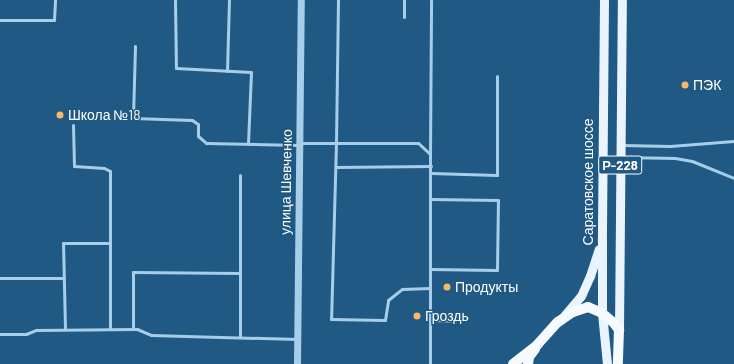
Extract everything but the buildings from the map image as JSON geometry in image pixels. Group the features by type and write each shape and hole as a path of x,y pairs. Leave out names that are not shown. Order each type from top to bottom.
{"highway":[{"path":"528,364 529,357 537,345 558,322 581,308 592,308 602,313 614,323 619,330"},
{"name":"Р-228","path":"618,364 619,330"},
{"path":"513,364 537,345"}],"main road":[{"name":"Саратовское шоссе","path":"604,0 602,313 608,364"},
{"name":"Р-228","path":"619,330 622,0"},
{"path":"558,322 581,296 602,242"}],"street":[{"name":"улица Шевченко","path":"297,364 301,0"}],"lane":[{"path":"0,20 54,20 54,0"},
{"path":"175,0 176,68 251,72 248,144"},
{"path":"227,71 229,0"},
{"path":"338,0 336,167 331,319 385,320 388,300 402,288 430,288"},
{"path":"404,0 404,17"},
{"path":"430,364 431,0"},
{"path":"135,46 133,118 192,120 198,124 198,136 206,143 299,144 418,142 430,154"},
{"path":"431,173 497,175 498,76"},
{"path":"73,125 74,166 104,168 110,171 110,329"},
{"path":"620,144 670,146 734,141"},
{"path":"620,157 676,158 692,161 734,178"},
{"path":"336,167 431,166"},
{"path":"240,175 240,337"},
{"path":"430,199 498,200 497,270 430,269"},
{"path":"65,330 63,243 110,243"},
{"path":"133,329 133,272 240,273"},
{"path":"0,278 64,278"},
{"path":"430,320 455,321"},
{"path":"0,334 26,334 36,330 133,329 151,335 298,339"}],"place":[{"name":"ПЭК","path":"685,85"},
{"name":"Школа №18","path":"60,115"},
{"name":"Продукты","path":"447,287"},
{"name":"Гроздь","path":"417,316"}]}
